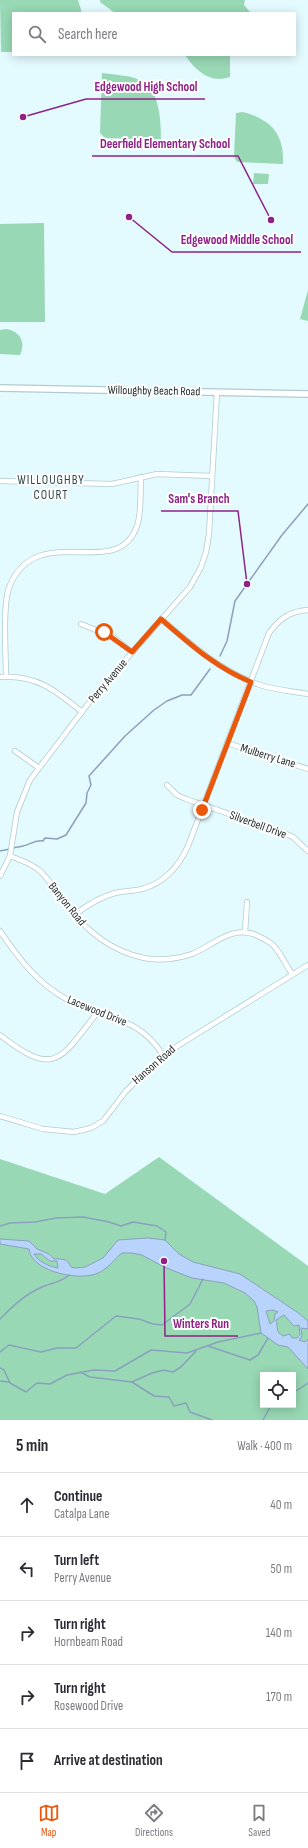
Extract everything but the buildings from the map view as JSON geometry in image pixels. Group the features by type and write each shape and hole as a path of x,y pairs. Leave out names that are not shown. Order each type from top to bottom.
{"street":[{"name":"Willoughby Beach Road","path":"0,388 308,394"},
{"name":"Perry Avenue","path":"0,876 10,856 21,801 30,780 82,712 132,652 190,587 200,567 206,552 209,534 218,392"},
{"path":"0,481 112,484 157,474 212,476"},
{"path":"6,676 8,593 18,572 29,561 53,552 109,552 122,546 130,538 138,525 141,478"},
{"path":"74,915 101,899 115,893 149,887 173,870 185,853 269,633 289,614 308,610"},
{"path":"161,619 215,663 237,676 268,687 308,694"},
{"path":"81,624 113,637 132,652"},
{"path":"0,677 6,676 24,678 39,682 56,691 82,712"},
{"name":"Mulberry Lane","path":"227,743 308,769"},
{"path":"15,751 39,768"},
{"name":"Silverbell Drive","path":"167,785 177,795 203,806 284,833 296,840 308,851"},
{"name":"Banyon Road","path":"10,856 30,864 40,871 74,915 88,930 119,950 146,958 181,957 198,951 231,933 245,932"},
{"path":"247,902 245,932 268,941 274,946 292,974"},
{"name":"Lacewood Drive","path":"0,931 15,953 38,979 67,1000 96,1013 125,1022 141,1030 149,1036 163,1055"},
{"name":"Hanson Road","path":"0,1116 42,1130 74,1132 91,1128 103,1121 126,1091 163,1055 308,965"},
{"path":"0,1035 14,1046 39,1058 58,1058 68,1049 96,1013"}],"green space":[{"path":"0,0 78,0 82,12 12,12 12,52 1,52"},
{"path":"100,0 245,0 244,5 250,12 114,12 100,2"},
{"path":"186,56 230,56 230,77 216,79 204,75"},
{"path":"102,73 134,78 144,82 149,87 153,93 158,109 161,126 161,140 105,138 100,133"},
{"path":"243,112 262,119 274,130 281,144 283,164 237,162 234,157 236,113"},
{"path":"254,173 269,174 268,184 253,184"},
{"path":"44,223 45,322 0,322 0,224"},
{"path":"308,290 308,321 300,319"},
{"path":"0,330 12,330 21,338 22,350 20,355 0,354"},
{"path":"159,1157 308,1266 308,1420 0,1420 0,1159 105,1194"}],"water":[{"path":"148,1238 165,1240 179,1254 193,1262 240,1274 297,1312 308,1321 308,1329 301,1328 302,1336 299,1340 305,1342 308,1339 308,1369 288,1347 278,1345 261,1333 257,1307 254,1301 245,1293 224,1283 192,1278 164,1267 142,1255 132,1253 122,1253 105,1269 98,1273 72,1276 53,1271 37,1263 31,1256 29,1249 0,1244 0,1239 29,1241 37,1249 49,1254 54,1259 62,1259 66,1261 71,1267 74,1268 85,1267 103,1258 118,1240","holes":["34,1254 41,1254 50,1261 57,1261 58,1268 44,1263","273,1310 278,1312 275,1314 274,1321 270,1324 266,1311","284,1315 294,1326 299,1325 300,1335 297,1338 292,1338 290,1334 283,1336 278,1331 276,1320"]}],"waterway":[{"path":"220,656 227,641 235,601 282,535 308,504"},
{"path":"13,848 37,841 43,841 45,838 57,839 66,835 86,803 87,793 91,785 89,776 125,736 154,710 167,701 182,695 191,695 210,669"},
{"path":"0,851 10,849"},
{"path":"0,1226 10,1223 35,1222 56,1218 83,1217 121,1226 133,1222 157,1226 166,1232 165,1240"},
{"path":"0,1319 29,1294 44,1286 62,1280 69,1275"},
{"path":"0,1352 9,1345 41,1352 57,1348 76,1348 116,1316 139,1319 153,1324 162,1325 190,1304 203,1279"},
{"path":"0,1368 4,1370 10,1383 26,1392 37,1383 50,1384 67,1375 94,1370 115,1371 151,1350 187,1353 218,1342 261,1333"},
{"path":"208,1346 250,1360 258,1355 268,1338"},
{"path":"80,1372 90,1377 132,1382 152,1373 164,1370 173,1372 181,1367 196,1351"},
{"path":"0,1381 9,1382"},
{"path":"132,1382 154,1396 169,1397 174,1406 186,1403 190,1412 212,1420"},
{"path":"296,1391 308,1383"},
{"path":"263,1420 269,1408"}],"place":[{"name":"Edgewood High School","path":"23,117"},
{"name":"Edgewood Middle School","path":"129,217"},
{"name":"Deerfield Elementary School","path":"271,220"},
{"name":"Sam's Branch","path":"247,584"},
{"name":"Winters Run","path":"164,1261"}],"district":[{"name":"WILLOUGHBY COURT","path":"51,488"}],"route":[{"path":"104,632 132,652 161,619 215,663 237,676 251,682 202,810"}]}
